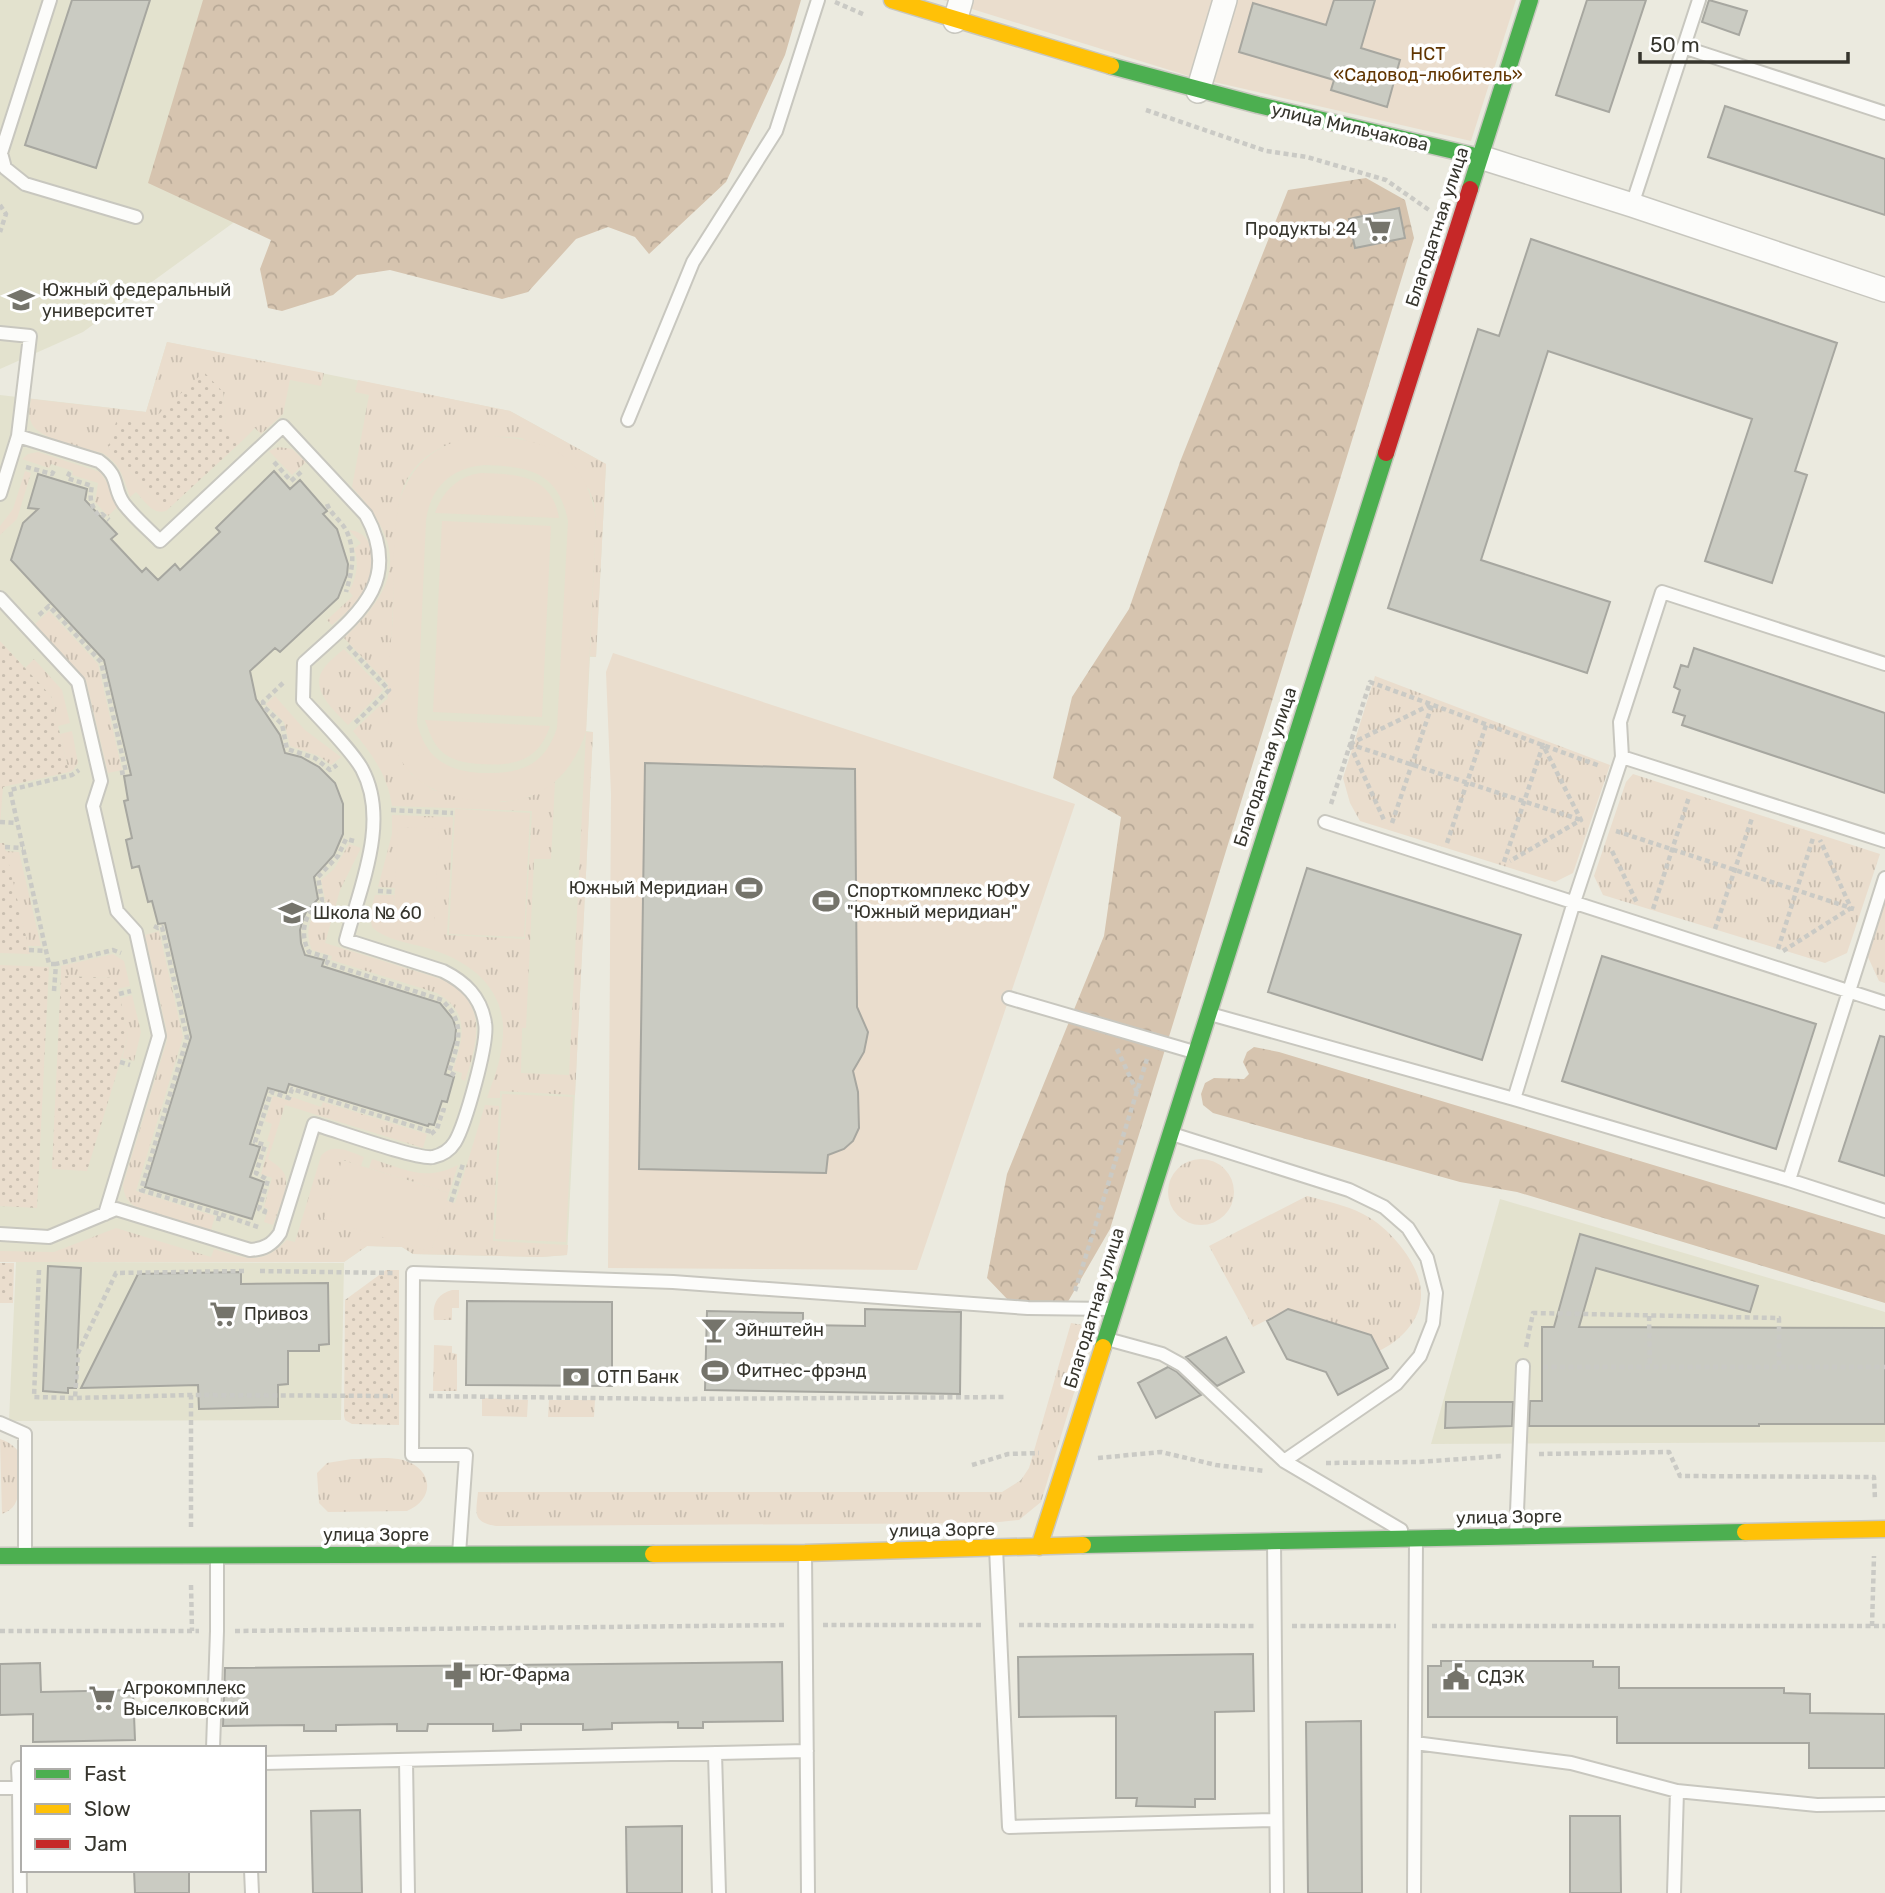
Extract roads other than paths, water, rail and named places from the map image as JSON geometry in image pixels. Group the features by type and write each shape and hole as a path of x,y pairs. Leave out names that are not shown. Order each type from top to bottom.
{"street":[{"name":"улица Мильчакова","path":"892,0 958,10 1198,91 1480,157 1885,290"},
{"path":"1198,91 1225,0"},
{"name":"Благодатная улица","path":"1039,1547 1530,0"},
{"name":"улица Зорге","path":"0,1556 805,1553 1880,1529"}],"lane":[{"path":"50,0 1,153 5,168 25,184 136,217"},
{"path":"628,420 693,262 776,131 818,0"},
{"path":"1632,205 1699,0"},
{"path":"1683,47 1885,113"},
{"path":"0,332 30,336 18,436 0,494"},
{"path":"0,1234 49,1237 116,1209 250,1250 259,1250 270,1245 280,1233 314,1124 425,1158 444,1153 456,1140 485,1049 486,1025 478,1002 457,978 346,940 374,836 373,797 361,767 303,700 304,663 369,600 378,580 379,543 366,515 283,426 160,541 122,501 116,479 99,461 18,436"},
{"path":"1514,1099 1574,902 1622,757 1620,722 1662,592 1885,664"},
{"path":"0,598 78,682 100,777 93,806 111,885 117,911 136,932 159,1036 104,1214"},
{"path":"1622,757 1885,841"},
{"path":"1325,822 1885,1003"},
{"path":"1789,1180 1885,878"},
{"path":"1009,998 1194,1053"},
{"path":"1207,1013 1514,1099 1885,1211"},
{"path":"1169,1133 1349,1190 1384,1207 1408,1228 1427,1258 1436,1293 1433,1323 1420,1356 1396,1384 1284,1461"},
{"path":"459,1554 466,1455 412,1455 413,1273 673,1282 1014,1307 1114,1309"},
{"path":"1105,1338 1162,1354 1182,1365 1284,1461 1416,1538 1414,1893"},
{"path":"1516,1536 1522,1366"},
{"path":"0,1423 25,1434 24,1556"},
{"path":"1274,1541 1277,1893"},
{"path":"996,1548 1009,1827 1276,1821"},
{"path":"805,1553 808,1893"},
{"path":"213,1746 217,1555"},
{"path":"1415,1744 1571,1763 1677,1791 1817,1805 1885,1804"},
{"path":"266,1763 807,1751"},
{"path":"716,1753 719,1893"},
{"path":"406,1760 408,1893"},
{"path":"20,1893 18,1768 21,1768"},
{"path":"0,1788 19,1788"},
{"path":"1674,1893 1677,1791"},
{"path":"251,1872 252,1893"}],"place":[{"name":"Продукты 24","path":"1378,229"},
{"name":"Южный федеральный университет","path":"21,300"},
{"name":"Южный Меридиан","path":"749,888"},
{"name":"Спорткомплекс ЮФУ \"Южный меридиан\"","path":"826,901"},
{"name":"Школа № 60","path":"292,913"},
{"name":"Привоз","path":"223,1314"},
{"name":"Эйнштейн","path":"714,1330"},
{"name":"Фитнес-фрэнд","path":"715,1371"},
{"name":"ОТП Банк","path":"576,1377"},
{"name":"Юг-Фарма","path":"458,1675"},
{"name":"СДЭК","path":"1456,1677"},
{"name":"Агрокомплекс Выселковский","path":"102,1698"}],"park label":[{"name":"НСТ «Садовод-любитель»","path":"1428,64"}]}
